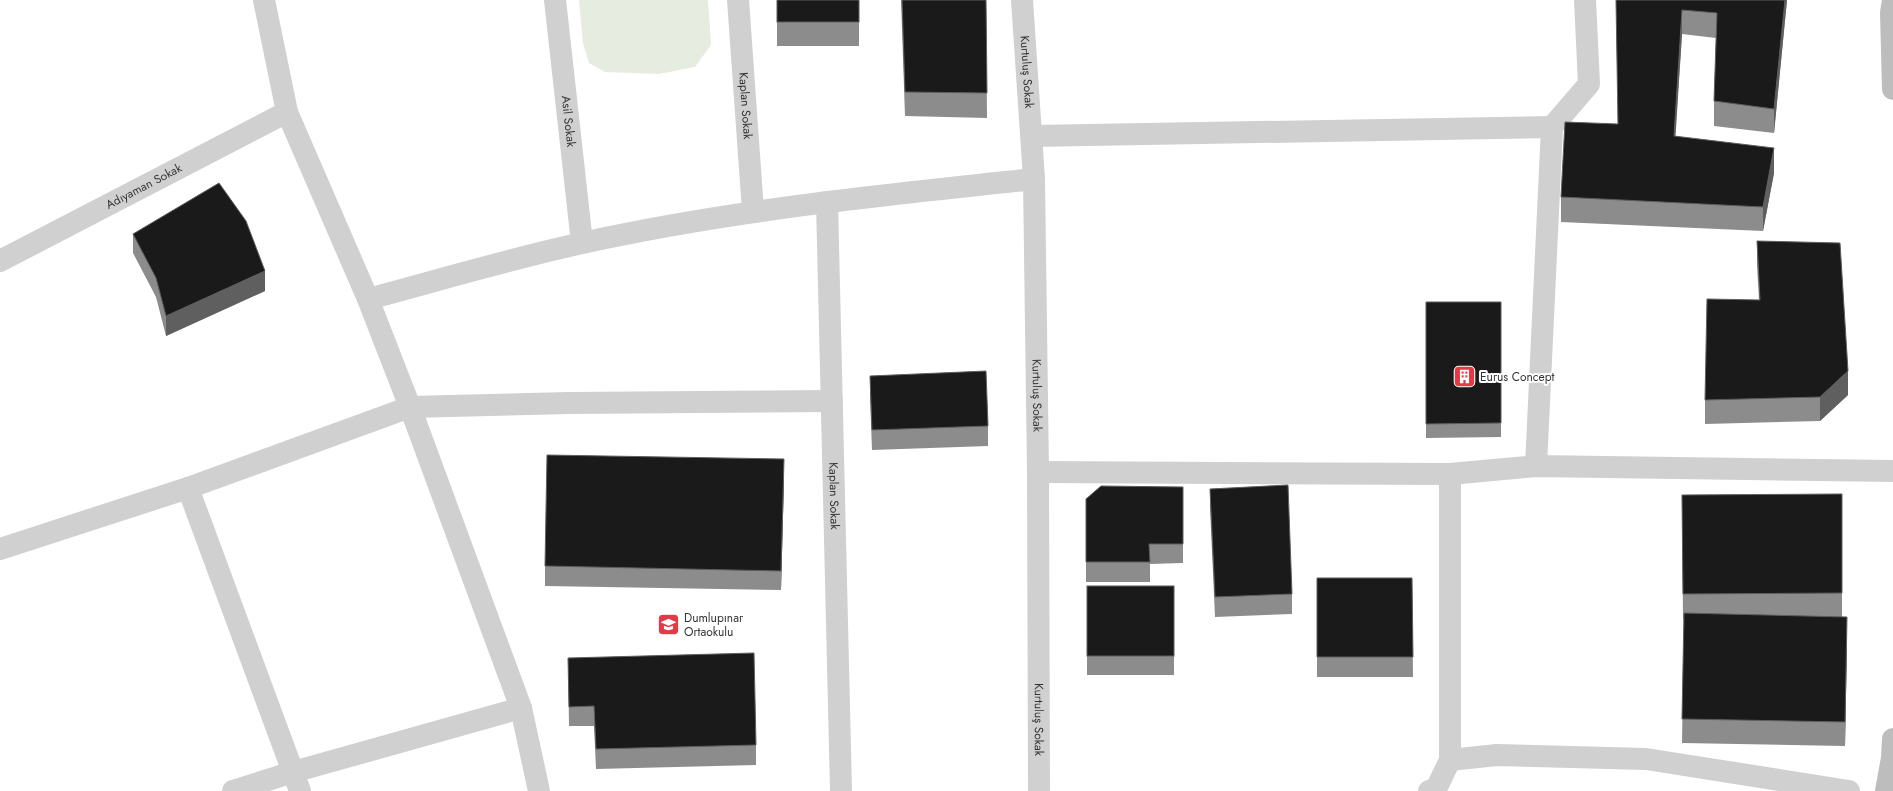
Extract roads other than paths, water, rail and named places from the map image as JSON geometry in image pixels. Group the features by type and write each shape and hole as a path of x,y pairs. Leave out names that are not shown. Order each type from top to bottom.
{"main road":[{"path":"1890,4 1893,89"},
{"path":"1886,791 1892,758 1893,738"}],"street":[{"path":"264,0 287,112 368,299 410,407 521,708 539,791"},
{"name":"Asil Sokak","path":"555,0 582,243"},
{"name":"Kaplan Sokak","path":"738,0 753,212"},
{"name":"Kurtuluş Sokak","path":"1022,0 1034,179 1038,472 1039,791"},
{"path":"1536,466 1552,127 1589,84 1585,0"},
{"name":"Adıyaman Sokak","path":"0,261 287,112"},
{"path":"1032,136 1552,127"},
{"path":"368,299 582,243 753,212 827,202 1034,179"},
{"name":"Kaplan Sokak","path":"827,202 841,791"},
{"path":"0,549 188,488 410,407 570,403 832,401"},
{"path":"1038,472 1450,474 1536,466 1893,471"},
{"path":"1429,791 1436,789 1450,760 1450,474"},
{"path":"188,488 297,781"},
{"path":"233,791 297,781 521,708"},
{"path":"1450,760 1497,755 1646,759 1849,791"}],"place":[{"name":"Eurus Concept","path":"1464,377"},
{"name":"Dumlupınar Ortaokulu","path":"669,625"}]}
